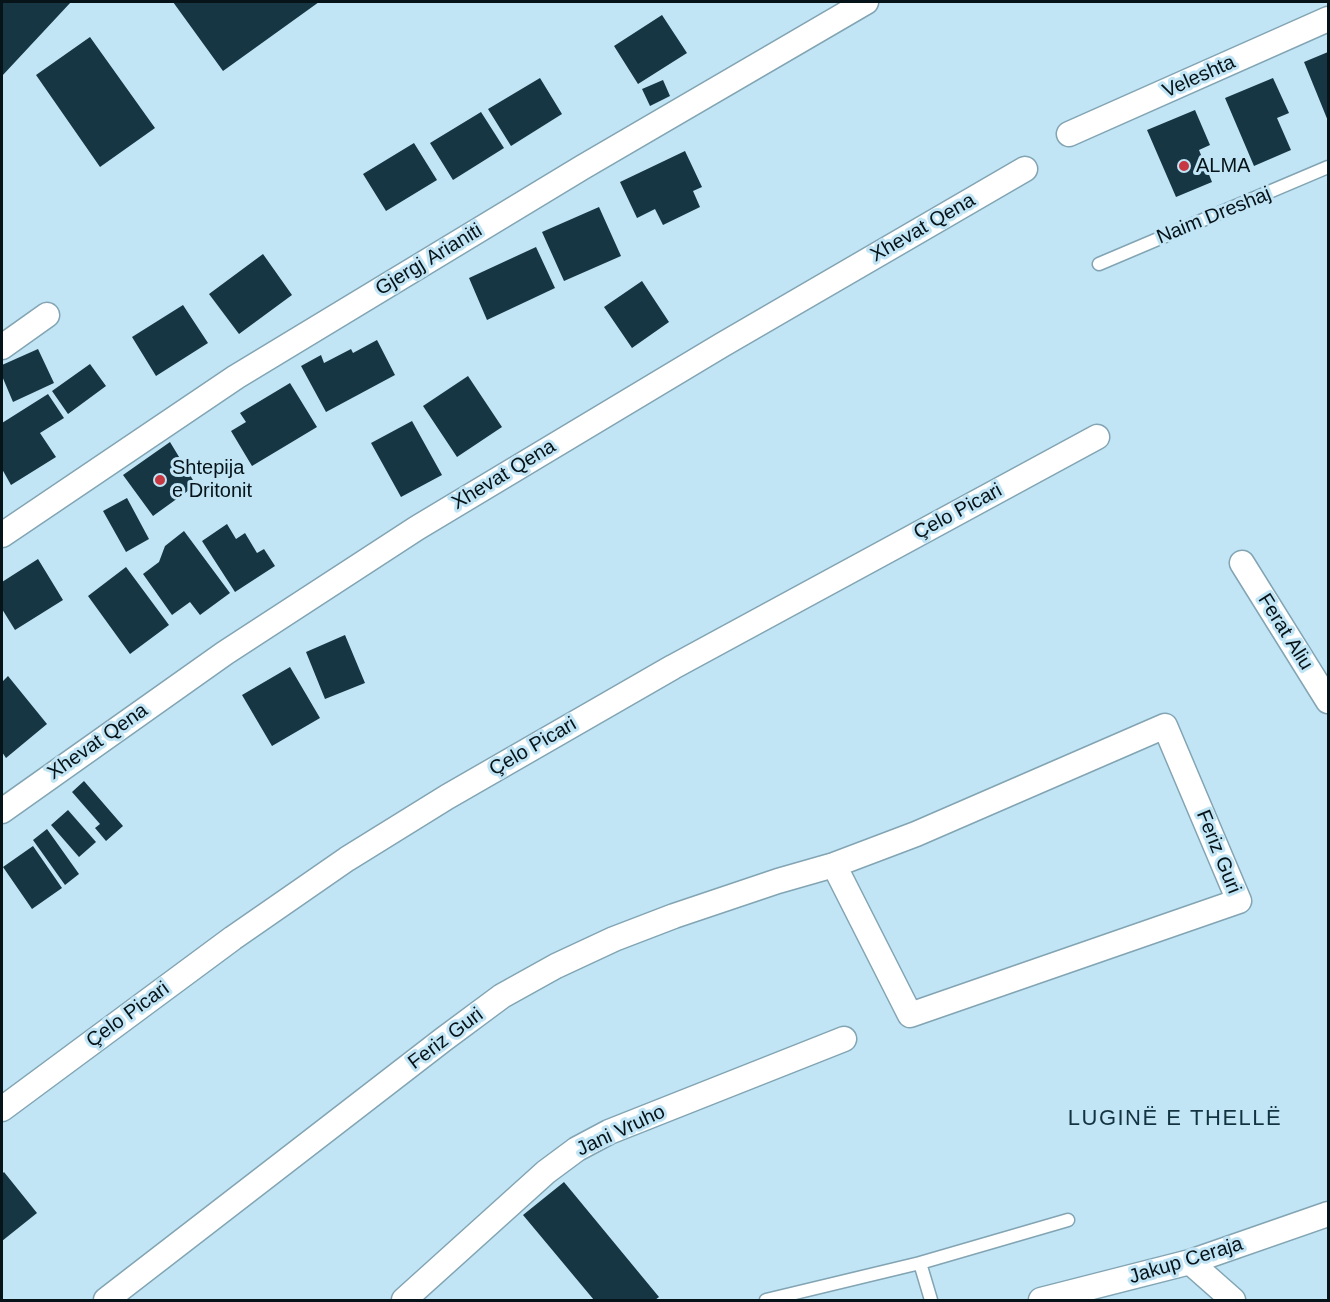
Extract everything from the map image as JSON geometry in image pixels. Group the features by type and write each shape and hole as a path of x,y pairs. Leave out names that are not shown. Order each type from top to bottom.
{"street":[{"name":"Gjergj Arianiti","path":"2,535 246,371 593,161 866,2"},
{"name":"Veleshta","path":"1069,134 1329,19"},
{"name":"Xhevat Qena","path":"2,811 225,653 417,528 711,351 1025,169"},
{"path":"2,346 46,315"},
{"name":"Çelo Picari","path":"2,1109 233,938 347,859 447,797 704,650 1097,437"},
{"name":"Ferat Aliu","path":"1242,563 1329,701"},
{"name":"Feriz Guri","path":"106,1300 502,996 556,966 614,939 778,881 834,865 916,834 1164,726 1239,901 910,1015 834,865"},
{"name":"Jani Vruho","path":"404,1300 546,1172 577,1149 609,1132 844,1039"},
{"name":"Jakup Ceraja","path":"1041,1300 1190,1262 1329,1214"},
{"path":"1190,1262 1233,1300"}],"lane":[{"name":"Naim Dreshaj","path":"1099,264 1329,167"},
{"path":"766,1300 920,1263 1068,1220"},
{"path":"920,1263 931,1300"}],"building":[{"path":"2,2 71,2 2,76"},
{"path":"173,2 319,2 223,71"},
{"path":"662,15 687,53 638,84 614,46"},
{"path":"90,37 155,128 100,167 36,75"},
{"path":"1328,52 1328,121 1304,62"},
{"path":"540,78 562,114 511,146 488,109"},
{"path":"1273,78 1289,113 1277,118 1291,150 1254,166 1225,98"},
{"path":"663,80 670,96 650,106 642,89"},
{"name":"ALMA","path":"1195,110 1210,145 1199,150 1212,182 1176,197 1147,130"},
{"path":"481,112 504,148 453,180 430,143"},
{"path":"414,143 437,180 386,211 363,174"},
{"path":"685,151 702,187 693,191 700,207 663,225 655,209 637,218 620,182"},
{"path":"599,207 621,256 564,281 542,232"},
{"path":"536,247 555,288 487,320 469,278"},
{"path":"263,254 292,295 239,334 209,294"},
{"path":"642,281 669,322 632,348 604,307"},
{"path":"183,305 208,343 156,376 132,337"},
{"path":"377,340 395,375 326,412 301,366 321,355 324,363 351,349 353,353"},
{"path":"38,349 54,383 13,402 2,376 2,365"},
{"path":"90,364 106,386 68,414 52,391"},
{"path":"468,376 502,427 457,457 423,406"},
{"path":"290,383 317,427 252,466 231,431 246,422 240,413"},
{"path":"48,394 64,418 40,433 56,457 11,485 2,469 2,423"},
{"path":"412,421 442,475 401,497 371,443"},
{"name":"Shtepija e Dritonit","path":"170,442 196,485 153,516 123,475"},
{"path":"127,498 149,539 126,552 103,511"},
{"path":"227,524 236,539 245,533 257,553 264,549 275,566 235,592 202,541"},
{"path":"184,531 230,593 200,615 190,602 172,615 143,574 159,562 165,546"},
{"path":"38,559 63,600 15,630 2,609 2,582"},
{"path":"126,567 169,625 130,654 88,596"},
{"path":"345,635 365,683 325,699 306,652"},
{"path":"290,667 320,718 272,746 242,695"},
{"path":"8,676 47,724 6,758 2,752 2,682"},
{"path":"84,781 123,826 106,841 95,828 100,824 72,792"},
{"path":"68,810 96,842 79,857 51,825"},
{"path":"47,829 79,874 65,885 33,840"},
{"path":"33,846 62,888 32,909 3,867"},
{"path":"4,1172 37,1213 2,1241 2,1174"},
{"path":"564,1182 659,1297 655,1300 594,1300 523,1215"}],"place":[{"name":"ALMA","path":"1184,166"},
{"name":"Shtepija e Dritonit","path":"160,480"}],"district":[{"name":"LUGINË E THELLË","path":"1175,1119"}]}
